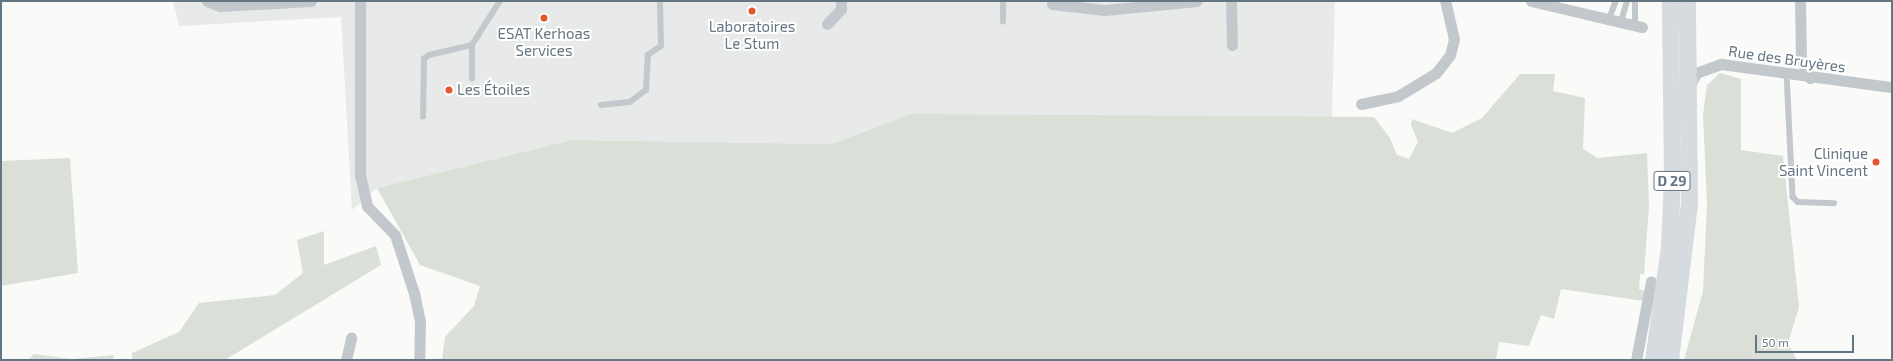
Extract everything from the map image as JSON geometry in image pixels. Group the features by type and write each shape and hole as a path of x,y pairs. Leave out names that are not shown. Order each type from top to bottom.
{"main road":[{"name":"D 29","path":"1652,360 1669,248 1672,175 1670,1"},
{"name":"D 29","path":"1670,360 1689,202 1687,1"}],"street":[{"path":"207,1 220,6 311,1"},
{"path":"360,1 360,175 367,206 395,235 420,321 419,360"},
{"path":"827,24 841,9 842,1"},
{"path":"1052,4 1106,10 1197,1"},
{"path":"1231,1 1232,45"},
{"path":"1361,104 1398,96 1436,73 1450,55 1454,39 1445,1"},
{"path":"1530,1 1638,26"},
{"path":"1800,1 1801,59 1810,78"},
{"name":"Rue des Bruyères","path":"1689,87 1696,73 1721,64 1810,78 1892,87"},
{"path":"1636,360 1651,281"},
{"path":"346,360 351,338"}],"lane":[{"path":"472,79 472,45 500,1"},
{"path":"601,105 630,102 646,90 648,55 661,46 660,1"},
{"path":"1002,22 1003,1"},
{"path":"1609,19 1616,1"},
{"path":"1620,22 1627,1"},
{"path":"1635,1 1638,26"},
{"path":"423,117 424,59 429,55 472,45"},
{"path":"1787,74 1793,197 1798,202 1834,203"}],"shaded area":[{"path":"173,1 1335,1 1332,117 1001,118 911,114 832,144 572,140 377,188 352,210 341,17 179,26"},
{"path":"1720,73 1741,79 1741,150 1783,156 1799,307 1788,343 1797,360 1684,360 1703,291 1707,204 1703,115 1707,85"},
{"path":"1520,74 1555,74 1553,91 1585,98 1583,149 1598,158 1647,153 1649,206 1644,274 1640,274 1639,289 1644,291 1644,301 1561,289 1554,319 1541,315 1529,346 1499,342 1496,360 442,360 445,337 474,306 480,286 420,265 377,188 572,140 832,144 911,114 1374,117 1390,138 1397,155 1409,159 1418,142 1411,125 1412,119 1452,133 1482,118"},
{"path":"70,158 78,273 1,286 1,161"},
{"path":"324,231 324,265 376,246 381,265 225,360 132,360 132,353 179,332 199,303 275,295 303,273 297,240"},
{"path":"34,354 72,359 114,355 113,360 28,360"}],"place":[{"name":"Laboratoires Le Stum","path":"752,11"},
{"name":"ESAT Kerhoas Services","path":"544,18"},
{"name":"Les Étoiles","path":"449,90"},
{"name":"Clinique Saint Vincent","path":"1876,162"}]}
